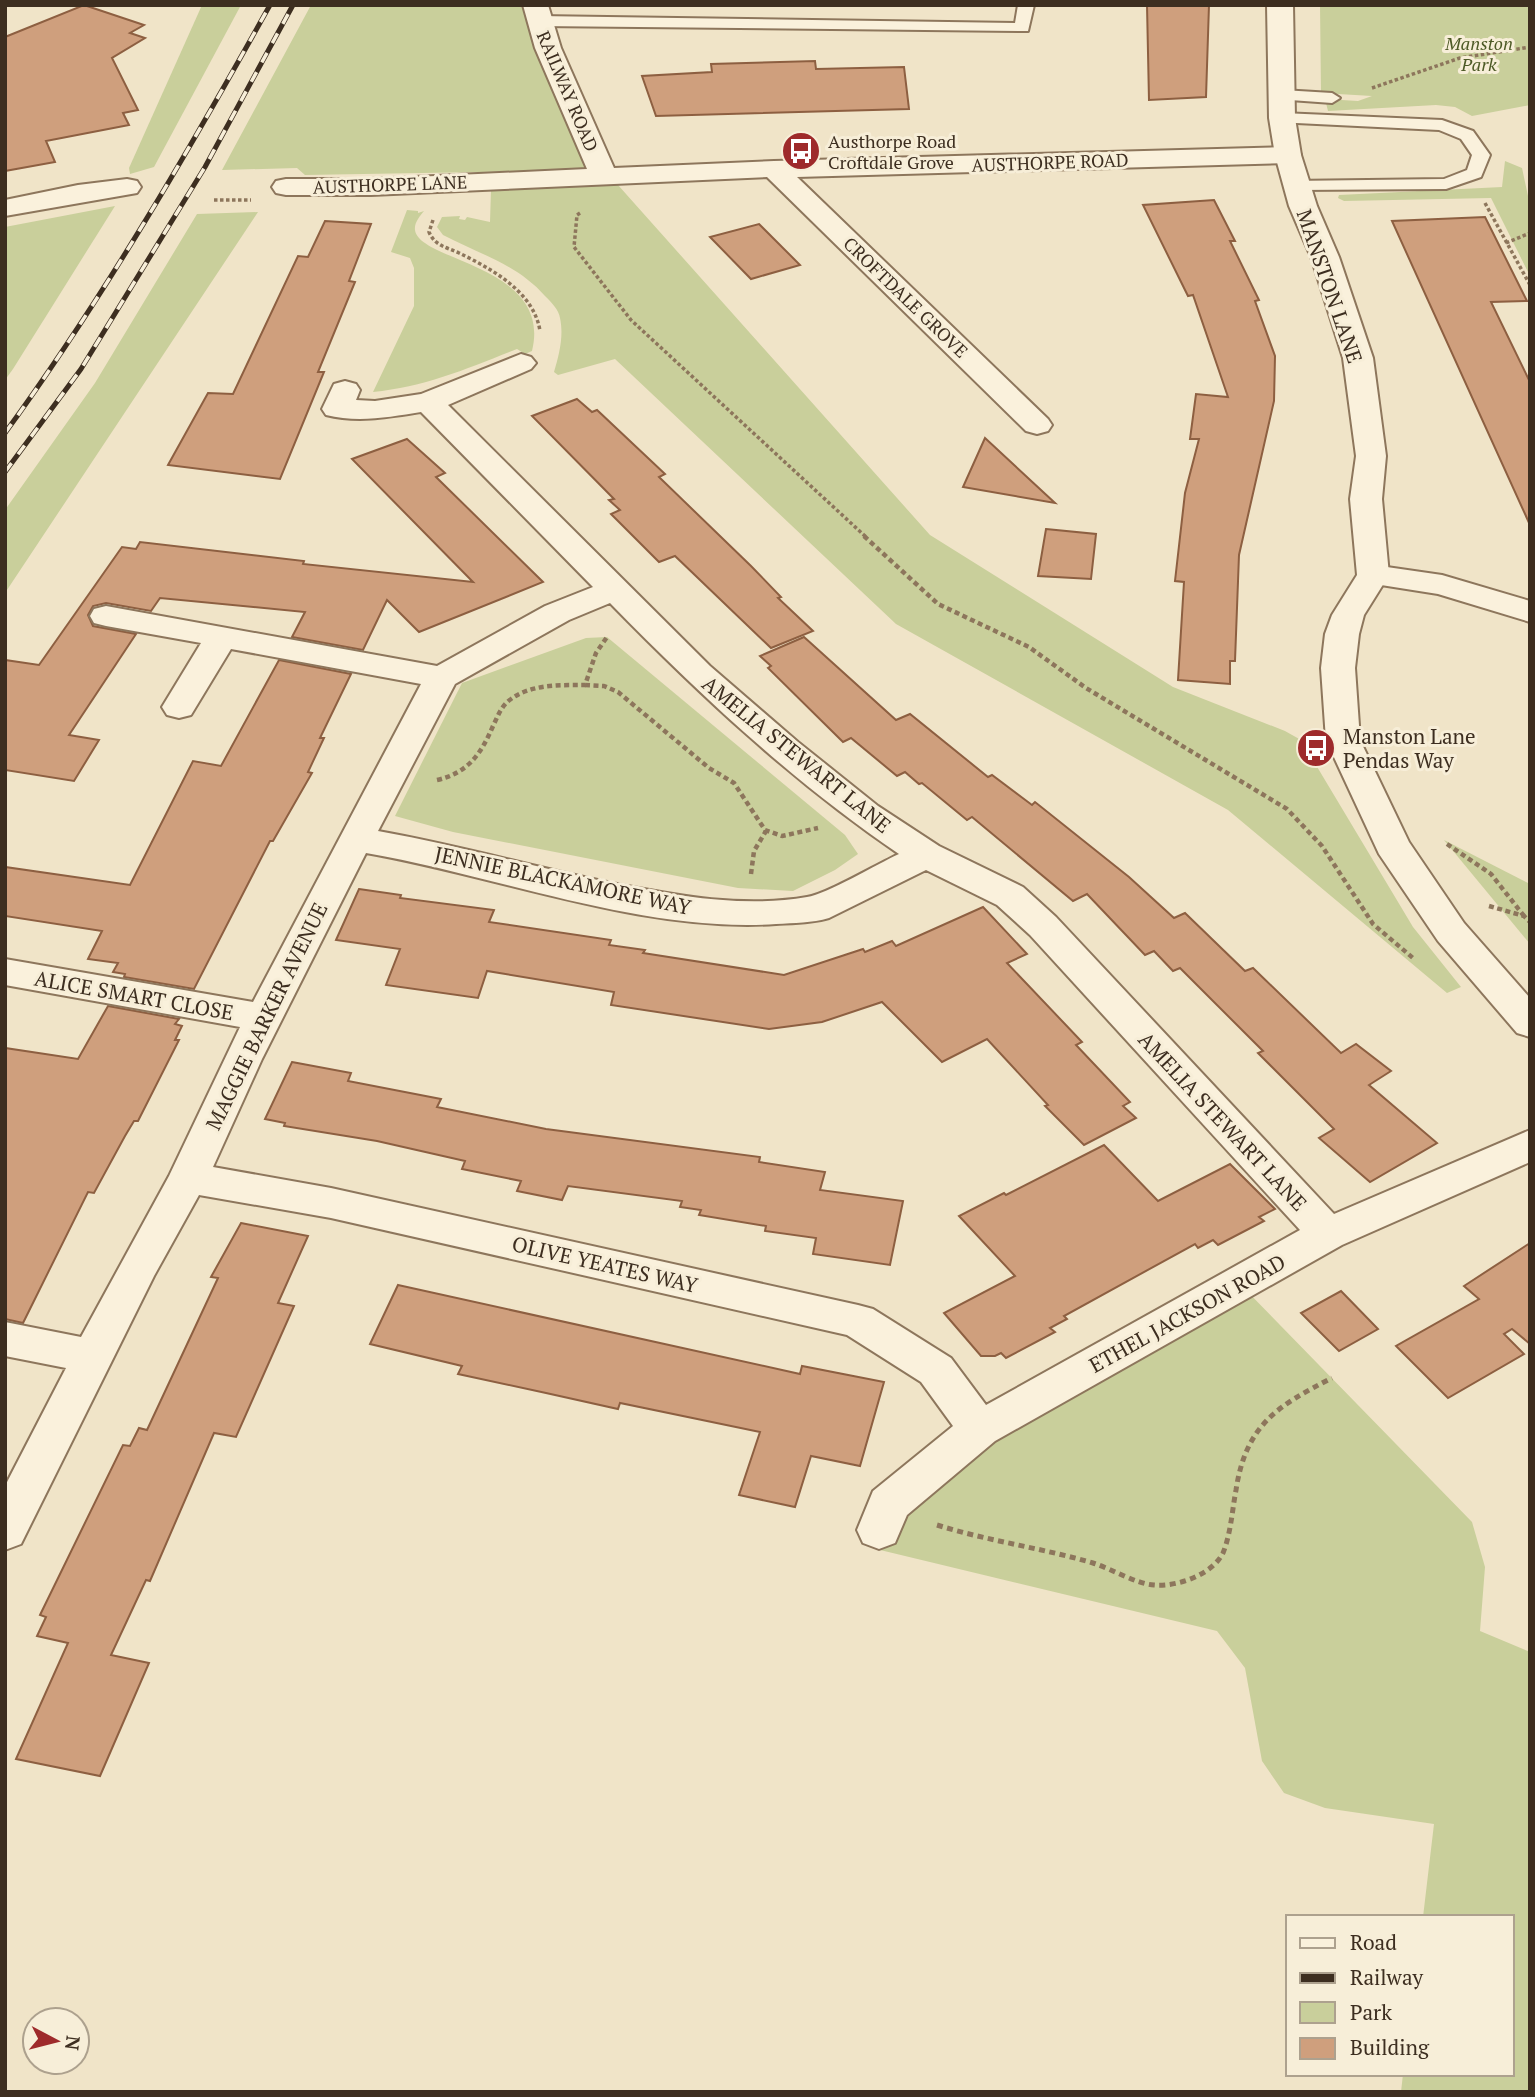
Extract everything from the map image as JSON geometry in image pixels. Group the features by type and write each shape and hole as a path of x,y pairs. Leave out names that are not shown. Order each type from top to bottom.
{"street":[{"path":"1280,5 1282,106 1289,155"},
{"name":"RAILWAY ROAD","path":"536,13 591,176"},
{"name":"AUSTHORPE ROAD","path":"494,181 774,169 1289,155"},
{"name":"MANSTON LANE","path":"1289,155 1303,206 1325,257 1358,358 1371,456 1366,499 1373,575"},
{"name":"CROFTDALE GROVE","path":"774,169 1037,425"},
{"name":"AUSTHORPE LANE","path":"275,194 494,181"},
{"path":"5,208 78,193 127,187"},
{"path":"345,390 337,409 375,410 428,402 521,363"},
{"name":"AMELIA STEWART LANE","path":"428,402 698,673 786,750 865,814 926,855 1010,896 1043,926 1328,1234"},
{"path":"1530,612 1442,584 1373,575 1348,615 1342,635 1338,668 1343,740 1377,818 1392,845 1451,932 1530,1023"},
{"path":"106,616 442,677 557,613 615,589"},
{"path":"179,707 222,636"},
{"name":"MAGGIE BARKER AVENUE","path":"5,1531 93,1356 188,1178 264,1017 355,839 442,677"},
{"name":"JENNIE BLACKAMORE WAY","path":"355,839 430,852 557,884 664,906 739,914 816,909 926,855"},
{"name":"ALICE SMART CLOSE","path":"5,972 264,1017"},
{"name":"ETHEL JACKSON ROAD","path":"884,1517 980,1429 1328,1234 1530,1145"},
{"name":"OLIVE YEATES WAY","path":"188,1178 331,1203 859,1321 936,1370 980,1429"},
{"path":"5,1339 93,1356"}],"lane":[{"path":"536,13 1022,28 1026,5"},
{"path":"1282,106 1332,98"},
{"path":"1282,106 1441,125 1467,135 1481,155 1475,173 1446,184 1297,185"}],"path":[{"path":"1377,86 1460,58 1530,48"},
{"path":"651,174 598,198 577,215 574,247 631,320 938,604 1029,647 1086,688 1302,821 1370,920 1418,963"},
{"path":"454,183 436,212 429,228 430,236 437,244 478,263 505,280 527,300 541,322 540,343 534,358 521,363"},
{"path":"214,200 275,194"},
{"path":"1506,243 1530,233"},
{"path":"585,685 596,653 607,637 615,589"},
{"path":"387,777 428,782 453,778 471,767 502,706 519,695 549,685 604,686 618,692 709,768 734,783 767,831 782,836 790,835 865,814"},
{"path":"1377,818 1437,839 1478,862 1499,879 1524,916"},
{"path":"884,1517 921,1520 1007,1544 1042,1549 1117,1571 1152,1585 1193,1578 1217,1563 1230,1532 1244,1449 1259,1424 1287,1400 1332,1378"}],"green space":[{"path":"202,5 241,5 154,167 130,174 129,168"},
{"path":"311,5 522,5 550,79 596,170 305,175 297,168 222,170"},
{"name":"Manston Park","path":"1320,5 1530,5 1530,105 1472,116 1455,107 1436,105 1328,111 1325,99 1358,101 1372,96 1321,93"},
{"path":"1505,161 1522,168 1528,196 1530,276 1491,198 1344,201 1338,198 1339,195 1502,187"},
{"path":"618,185 930,535 1173,687 1285,731 1301,740 1413,927 1461,987 1447,993 1228,810 896,624 615,359 558,375 554,372 561,325 558,312 552,303 534,285 510,268 443,235 437,227 442,217 460,216 459,219 465,220 467,217 490,222 491,190"},
{"path":"115,206 13,369 5,380 5,227"},
{"path":"407,210 418,213 424,211 415,227 422,241 483,270 505,283 523,300 533,322 532,351 525,354 517,349 429,381 373,392 414,306 414,268 410,258 391,252"},
{"path":"258,212 5,593 5,510 95,383 197,214"},
{"path":"607,637 845,835 858,854 835,870 793,891 738,888 453,832 395,816 462,683 586,638"},
{"path":"1444,840 1530,884 1530,944"},
{"path":"1239,1283 1472,1522 1485,1567 1480,1631 1530,1652 1530,2092 1401,2092 1403,2076 1514,2076 1514,1915 1423,1915 1434,1824 1325,1808 1284,1793 1262,1761 1245,1668 1217,1631 876,1549 889,1504"}],"building":[{"path":"84,5 144,25 130,33 145,38 112,58 138,110 123,113 129,125 46,141 55,162 5,171 5,37"},
{"path":"1147,5 1209,5 1206,97 1149,100"},
{"path":"815,61 816,69 904,67 909,109 656,116 642,76 712,72 711,64"},
{"path":"1214,200 1235,241 1230,241 1259,300 1255,301 1275,356 1274,401 1239,555 1235,661 1230,661 1230,684 1178,680 1184,582 1175,581 1185,493 1199,439 1190,439 1196,394 1228,397 1193,295 1188,296 1143,205"},
{"path":"1485,217 1527,301 1491,302 1530,382 1530,525 1392,221"},
{"path":"325,221 371,224 349,281 355,282 318,372 324,372 280,479 168,465 208,393 233,394 298,256 308,257"},
{"path":"759,224 800,265 751,279 710,237"},
{"path":"577,399 592,412 597,410 665,474 659,477 751,566 781,597 778,598 813,631 771,648 675,556 659,562 611,514 620,510 609,500 614,499 532,416"},
{"path":"985,438 1055,503 963,487"},
{"path":"407,439 445,473 436,477 543,582 419,632 387,600 363,650 292,637 305,612 160,598 151,611 106,603 93,606 88,615 93,626 136,634 69,735 99,740 74,781 5,770 5,660 39,665 122,547 136,549 140,542 304,561 303,564 473,582 352,459"},
{"path":"1046,529 1096,534 1091,579 1038,576"},
{"path":"804,637 896,720 910,714 988,777 992,775 1032,805 1035,802 1129,877 1174,918 1185,913 1245,971 1253,968 1341,1053 1356,1044 1391,1071 1369,1085 1437,1143 1370,1182 1319,1138 1334,1129 1258,1053 1263,1051 1180,968 1173,971 1154,951 1145,955 1087,894 1073,901 972,817 967,820 922,783 919,784 905,772 897,776 851,738 843,742 768,668 771,666 760,656"},
{"path":"279,660 351,674 320,738 324,738 308,772 312,773 273,841 270,841 194,989 124,977 125,974 113,972 118,963 88,959 102,931 5,916 5,867 130,885 193,761 221,766"},
{"path":"359,889 401,895 400,898 494,910 489,922 611,940 609,945 645,950 643,953 784,975 863,949 865,952 892,941 896,946 983,907 1027,954 1007,963 1082,1042 1076,1045 1130,1102 1123,1106 1136,1118 1084,1145 1045,1106 1048,1105 987,1039 942,1062 882,1002 822,1022 769,1029 611,1005 614,992 487,971 478,998 386,985 400,949 336,940"},
{"path":"108,1006 179,1019 175,1024 182,1026 175,1040 179,1040 138,1121 134,1121 94,1193 88,1192 23,1323 5,1319 5,1048 78,1059"},
{"path":"292,1062 351,1073 348,1081 441,1099 437,1107 546,1129 760,1157 759,1162 825,1172 820,1190 903,1201 890,1265 813,1254 816,1238 765,1231 766,1226 699,1215 701,1210 680,1207 682,1201 568,1186 562,1200 517,1191 521,1181 462,1169 465,1161 377,1141 284,1126 285,1123 265,1119"},
{"path":"1104,1145 1158,1201 1230,1164 1275,1209 1259,1217 1264,1221 1218,1245 1213,1240 1198,1248 1195,1244 1064,1316 1067,1319 1050,1328 1055,1332 1006,1358 1001,1353 981,1356 944,1313 1015,1276 959,1216"},
{"path":"241,1223 308,1236 278,1303 294,1306 236,1437 214,1433 150,1581 146,1580 111,1655 149,1663 100,1776 16,1759 68,1643 37,1636 46,1617 40,1615 123,1445 130,1446 139,1428 147,1430 218,1278 211,1277"},
{"path":"1530,1243 1530,1344 1512,1329 1504,1334 1524,1354 1448,1398 1396,1346 1479,1299 1464,1286"},
{"path":"398,1285 800,1374 802,1366 884,1382 860,1466 811,1456 795,1507 739,1495 760,1432 620,1403 618,1409 458,1374 462,1366 370,1344"},
{"path":"1341,1291 1378,1329 1339,1351 1301,1313"}],"railway":[{"path":"5,433 111,277 270,5"},
{"path":"5,472 81,369 205,167 293,5"}],"place":[{"name":"Austhorpe Road Croftdale Grove","path":"801,151"},
{"name":"Manston Lane Pendas Way","path":"1316,748"}]}
